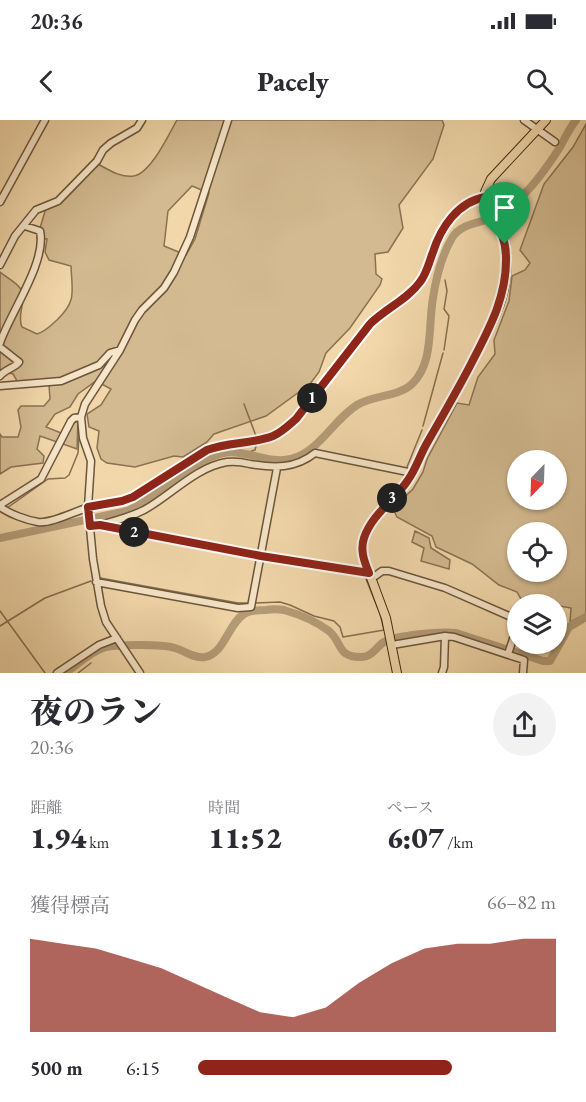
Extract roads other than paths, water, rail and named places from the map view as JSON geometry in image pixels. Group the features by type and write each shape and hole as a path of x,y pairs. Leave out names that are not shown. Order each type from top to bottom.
{"main road":[{"path":"397,673 383,609 362,548 365,535 375,518 413,472 421,453 482,343 498,308 505,282 505,244 499,225 485,197 487,184 546,120"}],"street":[{"path":"0,202 45,120"},
{"path":"0,265 15,236 36,210 58,201 97,162 103,150 137,128 142,120"},
{"path":"140,673 106,622 96,582 88,507 91,461 83,438 81,417 85,404 120,350 135,320 164,288 174,272 190,237 228,120"},
{"path":"524,120 555,142"},
{"path":"2,508 39,522 88,507 115,503 133,497 207,450 220,445 260,440 282,432 296,419 370,324 381,313 414,290 427,270 440,234 458,211 474,199 485,197"},
{"path":"0,343 36,265 41,242 40,231 25,226"},
{"path":"0,348 19,362 0,376"},
{"path":"0,386 61,381 99,365 110,353 120,350"},
{"path":"2,508 41,479 71,421 81,417"},
{"path":"89,526 129,517 210,468 227,462 239,461 278,468 298,464 315,453 413,472"},
{"path":"96,582 238,608 251,607 278,468"},
{"path":"100,525 370,576 389,571 445,588 507,617"},
{"path":"442,673 445,636"},
{"path":"392,645 445,636 507,654"},
{"path":"57,673 99,645 118,640"},
{"path":"508,654 524,660 523,673"}],"waterway":[{"path":"0,538 127,511 151,497 195,465 220,454 229,452 273,460 291,459 310,450 348,411 357,405 370,399 393,394 412,384 424,366 429,344 436,283 442,259 452,238 469,225 498,216 520,198 548,165 576,120"},
{"path":"444,350 449,316 444,309 447,291 445,280"},
{"path":"423,426 443,353"},
{"path":"244,404 256,436"},
{"path":"407,467 422,430"},
{"path":"7,508 48,479 65,478 69,475 78,453 79,436"},
{"path":"246,453 255,450 256,446"},
{"path":"100,578 238,603 249,603"},
{"path":"255,603 280,602 314,616 334,621 340,627 343,637 384,630 366,579"},
{"path":"0,626 45,598 91,581"},
{"path":"65,673 93,653 109,647 160,646 205,657 217,650 239,619 255,610 284,610 319,624 329,631 344,652 354,657 369,655 384,642 399,637 456,633 543,661 550,661 569,627 586,617"},
{"path":"0,611 45,673"},
{"path":"78,673 91,663"}]}
